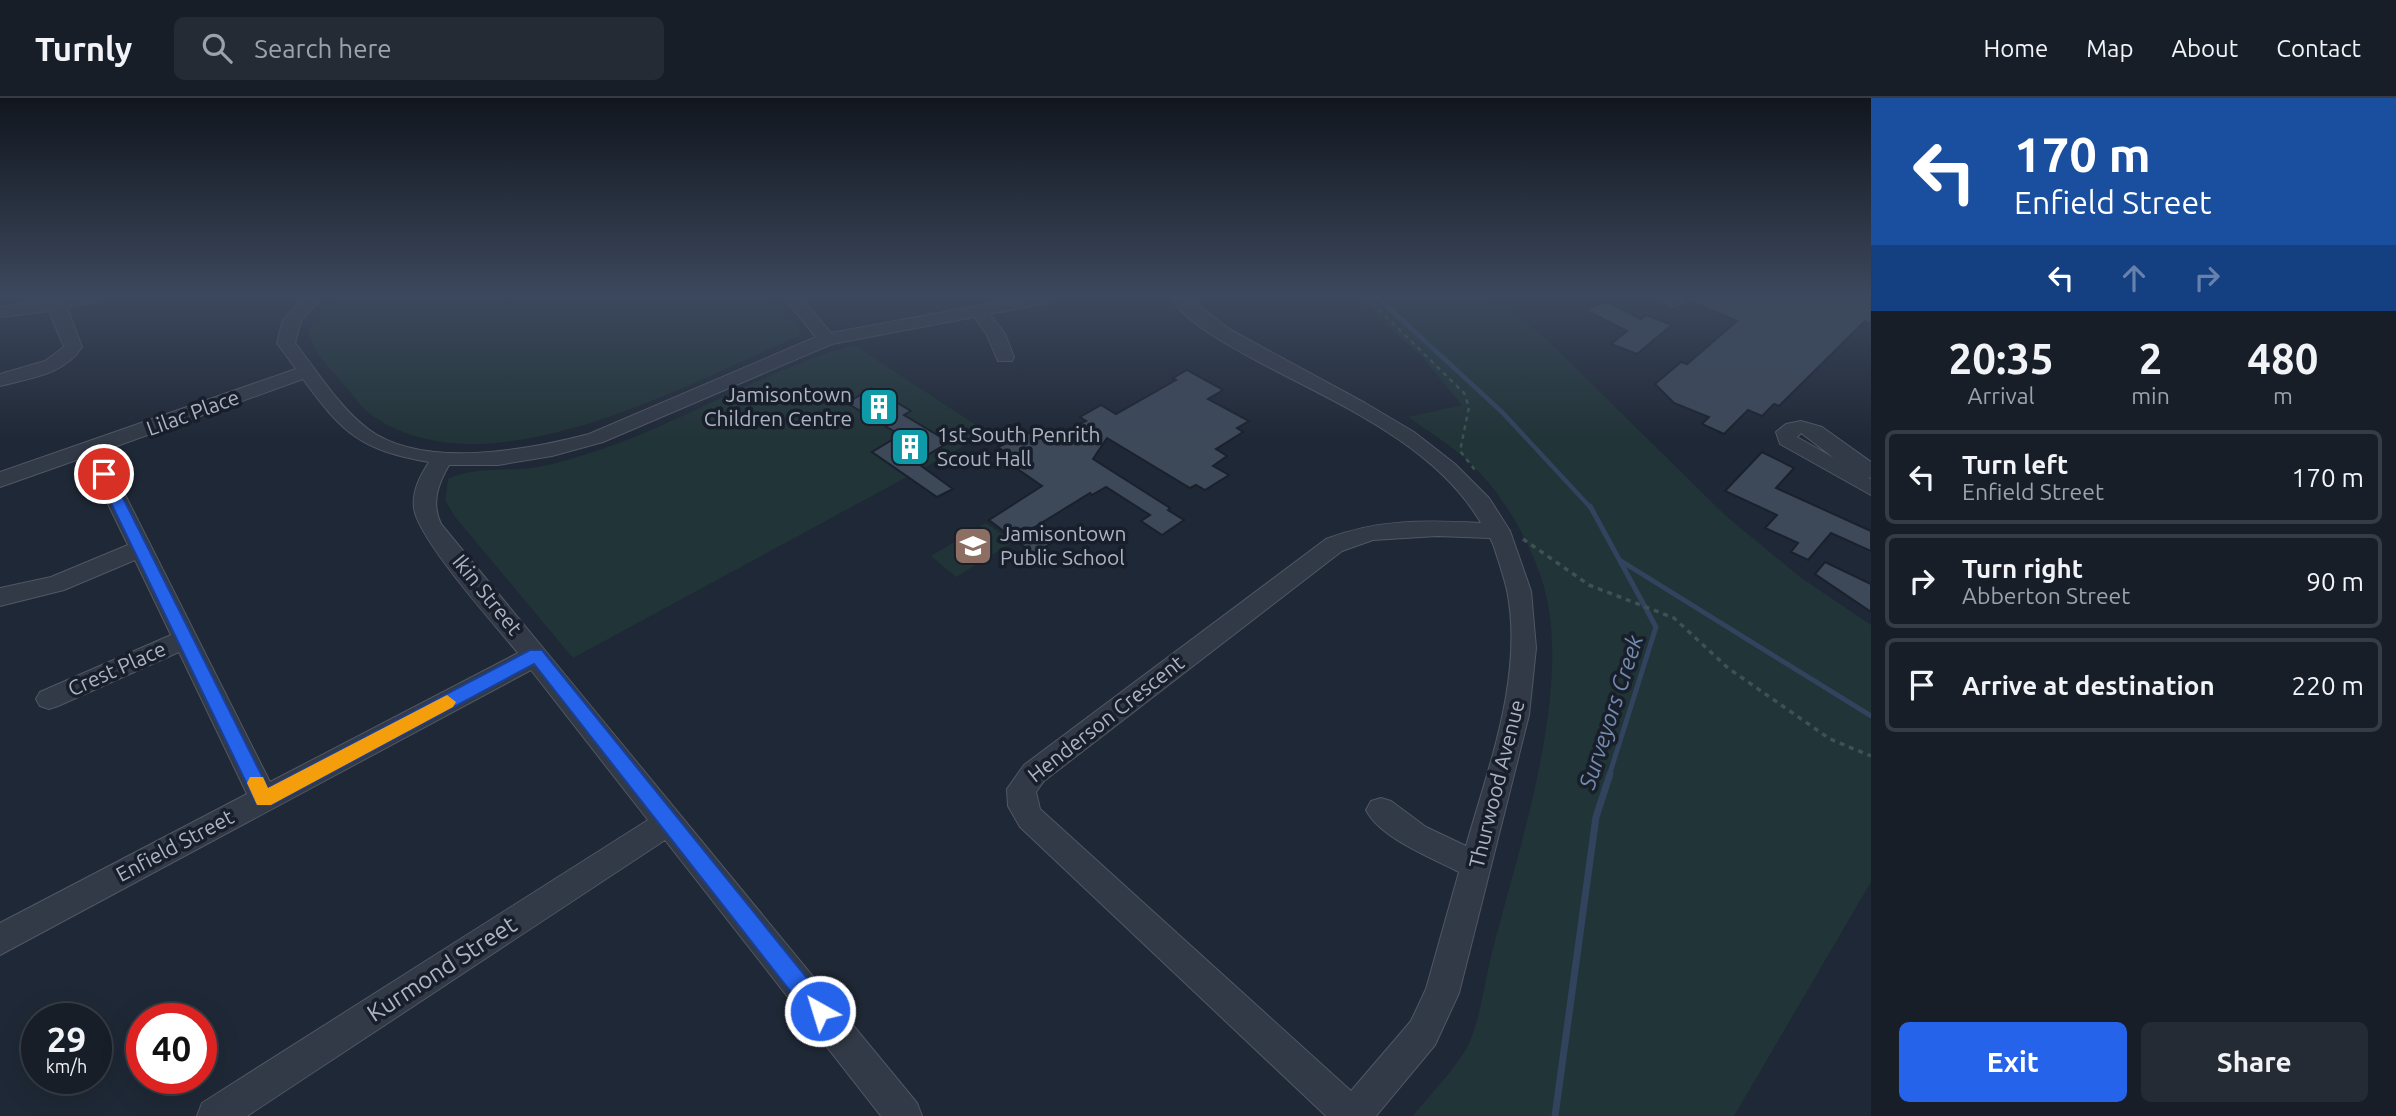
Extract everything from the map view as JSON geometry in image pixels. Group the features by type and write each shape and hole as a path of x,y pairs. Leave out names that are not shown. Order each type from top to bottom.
{"street":[{"path":"0,380 72,357 72,345"},
{"path":"288,345 290,351 343,419 363,435 398,450 442,458 516,456 587,440 814,345"},
{"path":"1000,345 1006,357"},
{"name":"Thurwood Avenue","path":"1242,345 1384,420 1424,447 1467,486 1509,534 1515,574 1522,625 1522,675 1513,736 1442,993 1431,1020 1353,1116"},
{"name":"Lilac Place","path":"0,480 306,372"},
{"path":"1871,471 1838,451 1818,433 1796,428 1786,432 1787,440 1793,444 1871,488"},
{"path":"92,449 264,799"},
{"name":"Ikin Street","path":"442,458 426,487 424,504 428,522 904,1116"},
{"name":"Henderson Crescent","path":"1353,1116 1030,818 1023,806 1021,789 1034,773 1334,545 1350,537 1379,532 1509,534"},
{"path":"0,597 56,584 141,549"},
{"name":"Crest Place","path":"49,699 185,639"},
{"name":"Enfield Street","path":"0,940 536,655"},
{"path":"1381,810 1416,836 1476,866"},
{"name":"Kurmond Street","path":"215,1116 669,822"}],"path":[{"path":"1415,345 1464,393 1469,407 1460,451 1481,478"},
{"path":"1509,534 1589,585 1674,618 1721,663 1838,743 1871,756"}],"green space":[{"path":"314,345 780,345 643,404 584,425 525,439 468,444 416,436 369,413 329,368"},
{"path":"854,345 988,433 573,658 455,517 445,500 448,479 457,475 532,468 593,452 659,427 787,368"},
{"path":"1408,345 1552,345 1725,515 1800,577 1871,625 1871,882 1734,1116 1413,1116 1460,1058 1474,1029 1539,770 1552,674 1551,628 1544,587 1525,540 1508,509 1468,461 1408,417 1462,405 1422,357"},
{"path":"986,523 1013,542 956,577 931,556"}],"building":[{"path":"1612,345 1648,345 1637,354"},
{"path":"1710,345 1841,345 1779,406 1774,404 1762,416 1748,410 1724,434 1702,424 1709,417 1674,403 1655,384 1681,362 1687,364"},
{"path":"1187,370 1223,390 1208,399 1249,421 1237,428 1243,432 1216,449 1227,456 1213,466 1229,475 1205,490 1196,485 1190,488 1107,438 1093,459 1170,508 1168,510 1184,520 1162,535 1141,521 1150,515 1106,487 1092,495 1090,493 1030,530 1050,544 1034,554 989,520 1042,486 1000,457 1006,453 998,447 1031,432 1043,439 1050,435 1054,438 1086,421 1080,417 1101,405 1116,414 1176,380 1173,378"},
{"path":"872,388 911,411 904,415 949,442 916,462 953,489 937,497 872,452 900,435 847,403"},
{"path":"1762,452 1794,468 1776,488 1871,531 1871,551 1831,533 1808,560 1791,552 1798,543 1765,528 1777,515 1725,491"},
{"path":"1825,562 1871,584 1871,612 1815,574"}],"waterway":[{"name":"Surveyors Creek","path":"1429,345 1502,412 1591,508"},
{"name":"Surveyors Creek","path":"1590,506 1656,627 1609,776"},
{"path":"1621,561 1871,716"},
{"name":"Surveyors Creek","path":"1555,1116 1596,817 1610,774"}],"slow traffic":[{"path":"256,783 264,799 447,702"}],"place":[{"name":"Jamisontown Children Centre","path":"879,407"},
{"name":"1st South Penrith Scout Hall","path":"910,447"},
{"name":"Jamisontown Public School","path":"973,546"}],"route":[{"path":"104,474 264,799 536,655 820,1011"}]}
